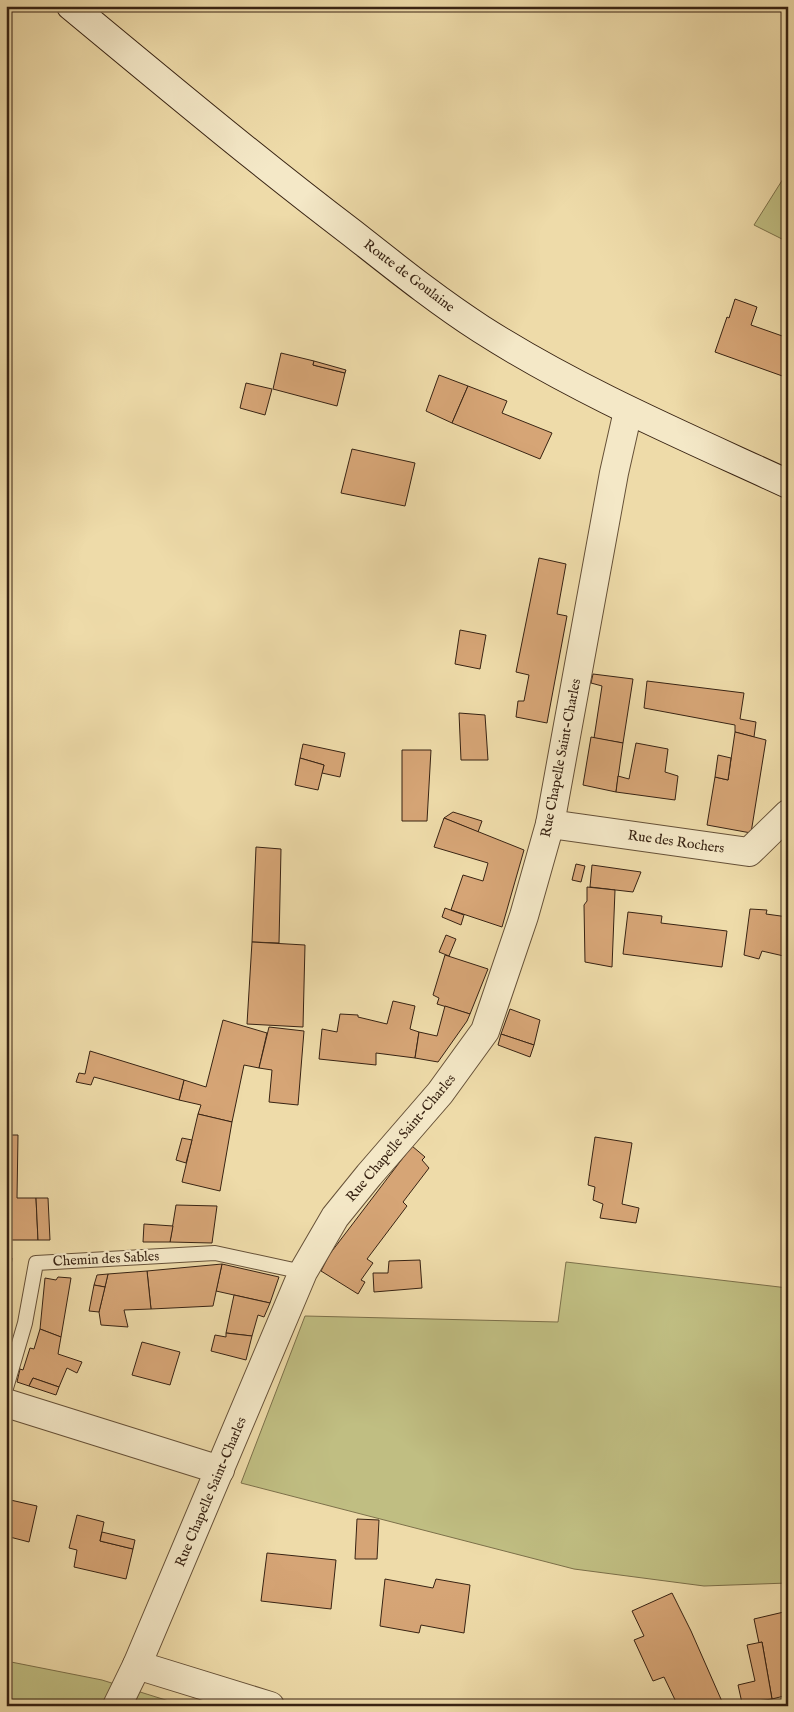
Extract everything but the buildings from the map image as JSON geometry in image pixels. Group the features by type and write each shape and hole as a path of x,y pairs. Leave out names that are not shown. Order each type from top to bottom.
{"street":[{"name":"Route de Goulaine","path":"71,6 277,176 480,329 572,383 628,411 788,484"},
{"name":"Rue Chapelle Saint-Charles","path":"117,1706 137,1665 303,1272 335,1217 440,1093 485,1031 524,916 550,824 612,483 628,411"},
{"name":"Rue des Rochers","path":"550,824 749,852 788,814"},
{"path":"6,1402 220,1470"},
{"path":"137,1665 270,1706"}],"lane":[{"name":"Chemin des Sables","path":"6,1388 25,1323 36,1263 214,1253 303,1272"}],"shaded area":[{"path":"788,171 788,242 754,225"},
{"path":"566,1262 788,1288 788,1583 704,1586 574,1569 241,1483 305,1316 558,1322"},
{"path":"6,1661 102,1680 172,1702 170,1706 6,1706"}]}
